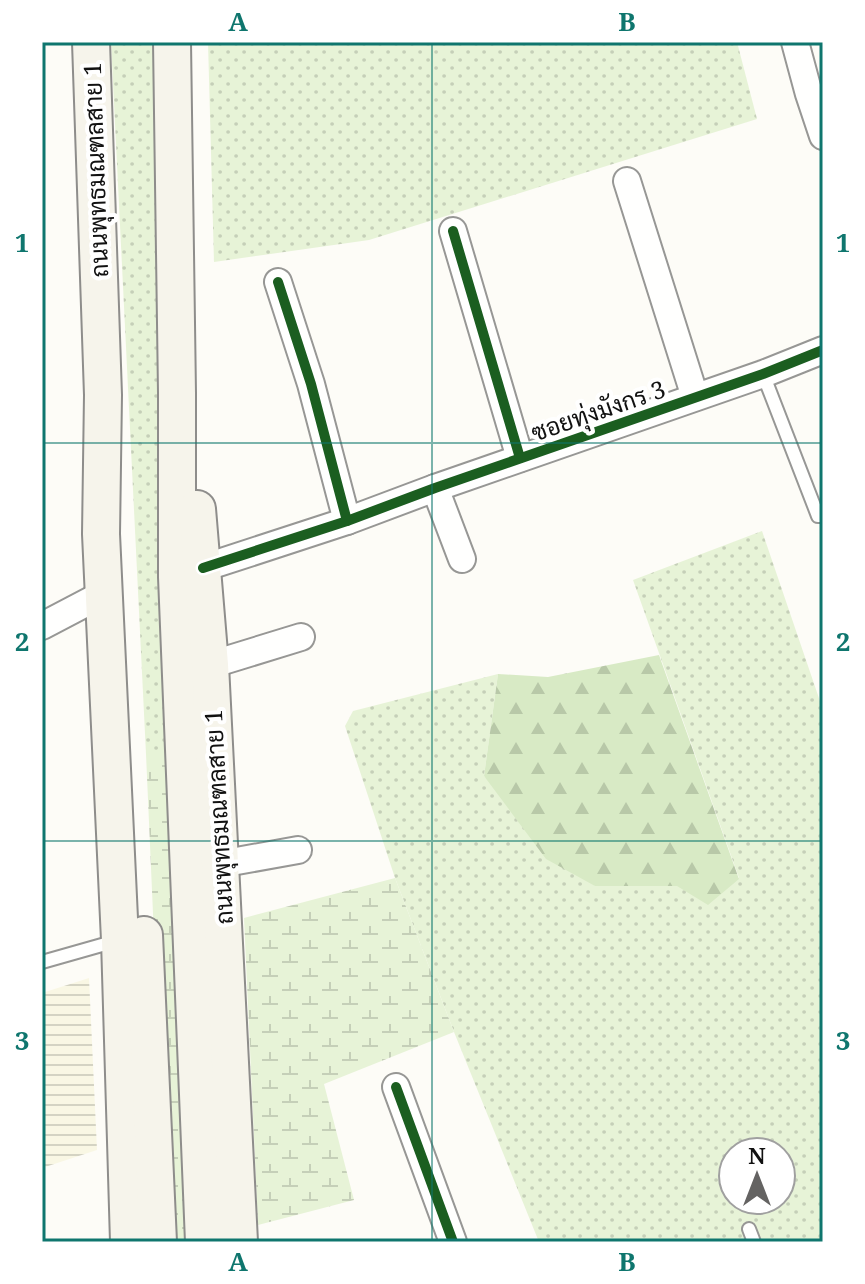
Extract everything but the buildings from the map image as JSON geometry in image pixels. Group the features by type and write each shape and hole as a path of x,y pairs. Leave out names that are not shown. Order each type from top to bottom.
{"main road":[{"name":"ถนนพุทธมณฑลสาย 1","path":"91,42 103,395 100,480 103,594 158,1242"},
{"name":"ถนนพุทธมณฑลสาย 1","path":"172,42 177,577 192,954 236,1241"},
{"name":"ถนนพุทธมณฑลสาย 1","path":"177,393 195,481 210,665 236,1241"},
{"name":"ถนนพุทธมณฑลสาย 1","path":"103,395 123,558 133,946 129,1242"}],"street":[{"path":"795,42 823,136"},
{"path":"627,181 695,397"},
{"path":"453,231 520,458"},
{"path":"278,282 307,370 347,521"},
{"name":"ซอยทุ่งมังกร 3","path":"203,568 347,521 823,350"},
{"path":"435,488 462,559"},
{"path":"42,626 103,594"},
{"path":"210,665 301,637"},
{"path":"220,864 298,850"},
{"path":"396,1087 453,1242"}],"lane":[{"path":"763,374 818,516 823,516"},
{"path":"42,962 133,946"},
{"path":"749,1229 754,1242"}],"shaded area":[{"path":"89,978 97,1150 42,1168 42,993"}],"green space":[{"path":"111,42 156,42 170,754 146,754"},
{"path":"208,42 737,42 757,119 369,240 214,262"},
{"path":"762,531 823,710 823,1242 539,1242 395,878 345,726 353,711 498,674 484,776 595,886 677,886 739,878 633,580"},
{"path":"659,655 739,879 708,905 677,886 595,886 546,859 484,776 498,674 548,677"},
{"path":"146,754 170,754 217,1242 146,1242 154,936"},
{"path":"395,878 454,1032 324,1084 354,1200 258,1225 244,918"}],"cycle path":[{"path":"453,231 520,458"},
{"path":"278,282 311,384 347,521"},
{"path":"203,568 347,521 823,350"},
{"path":"396,1087 453,1242"}]}
